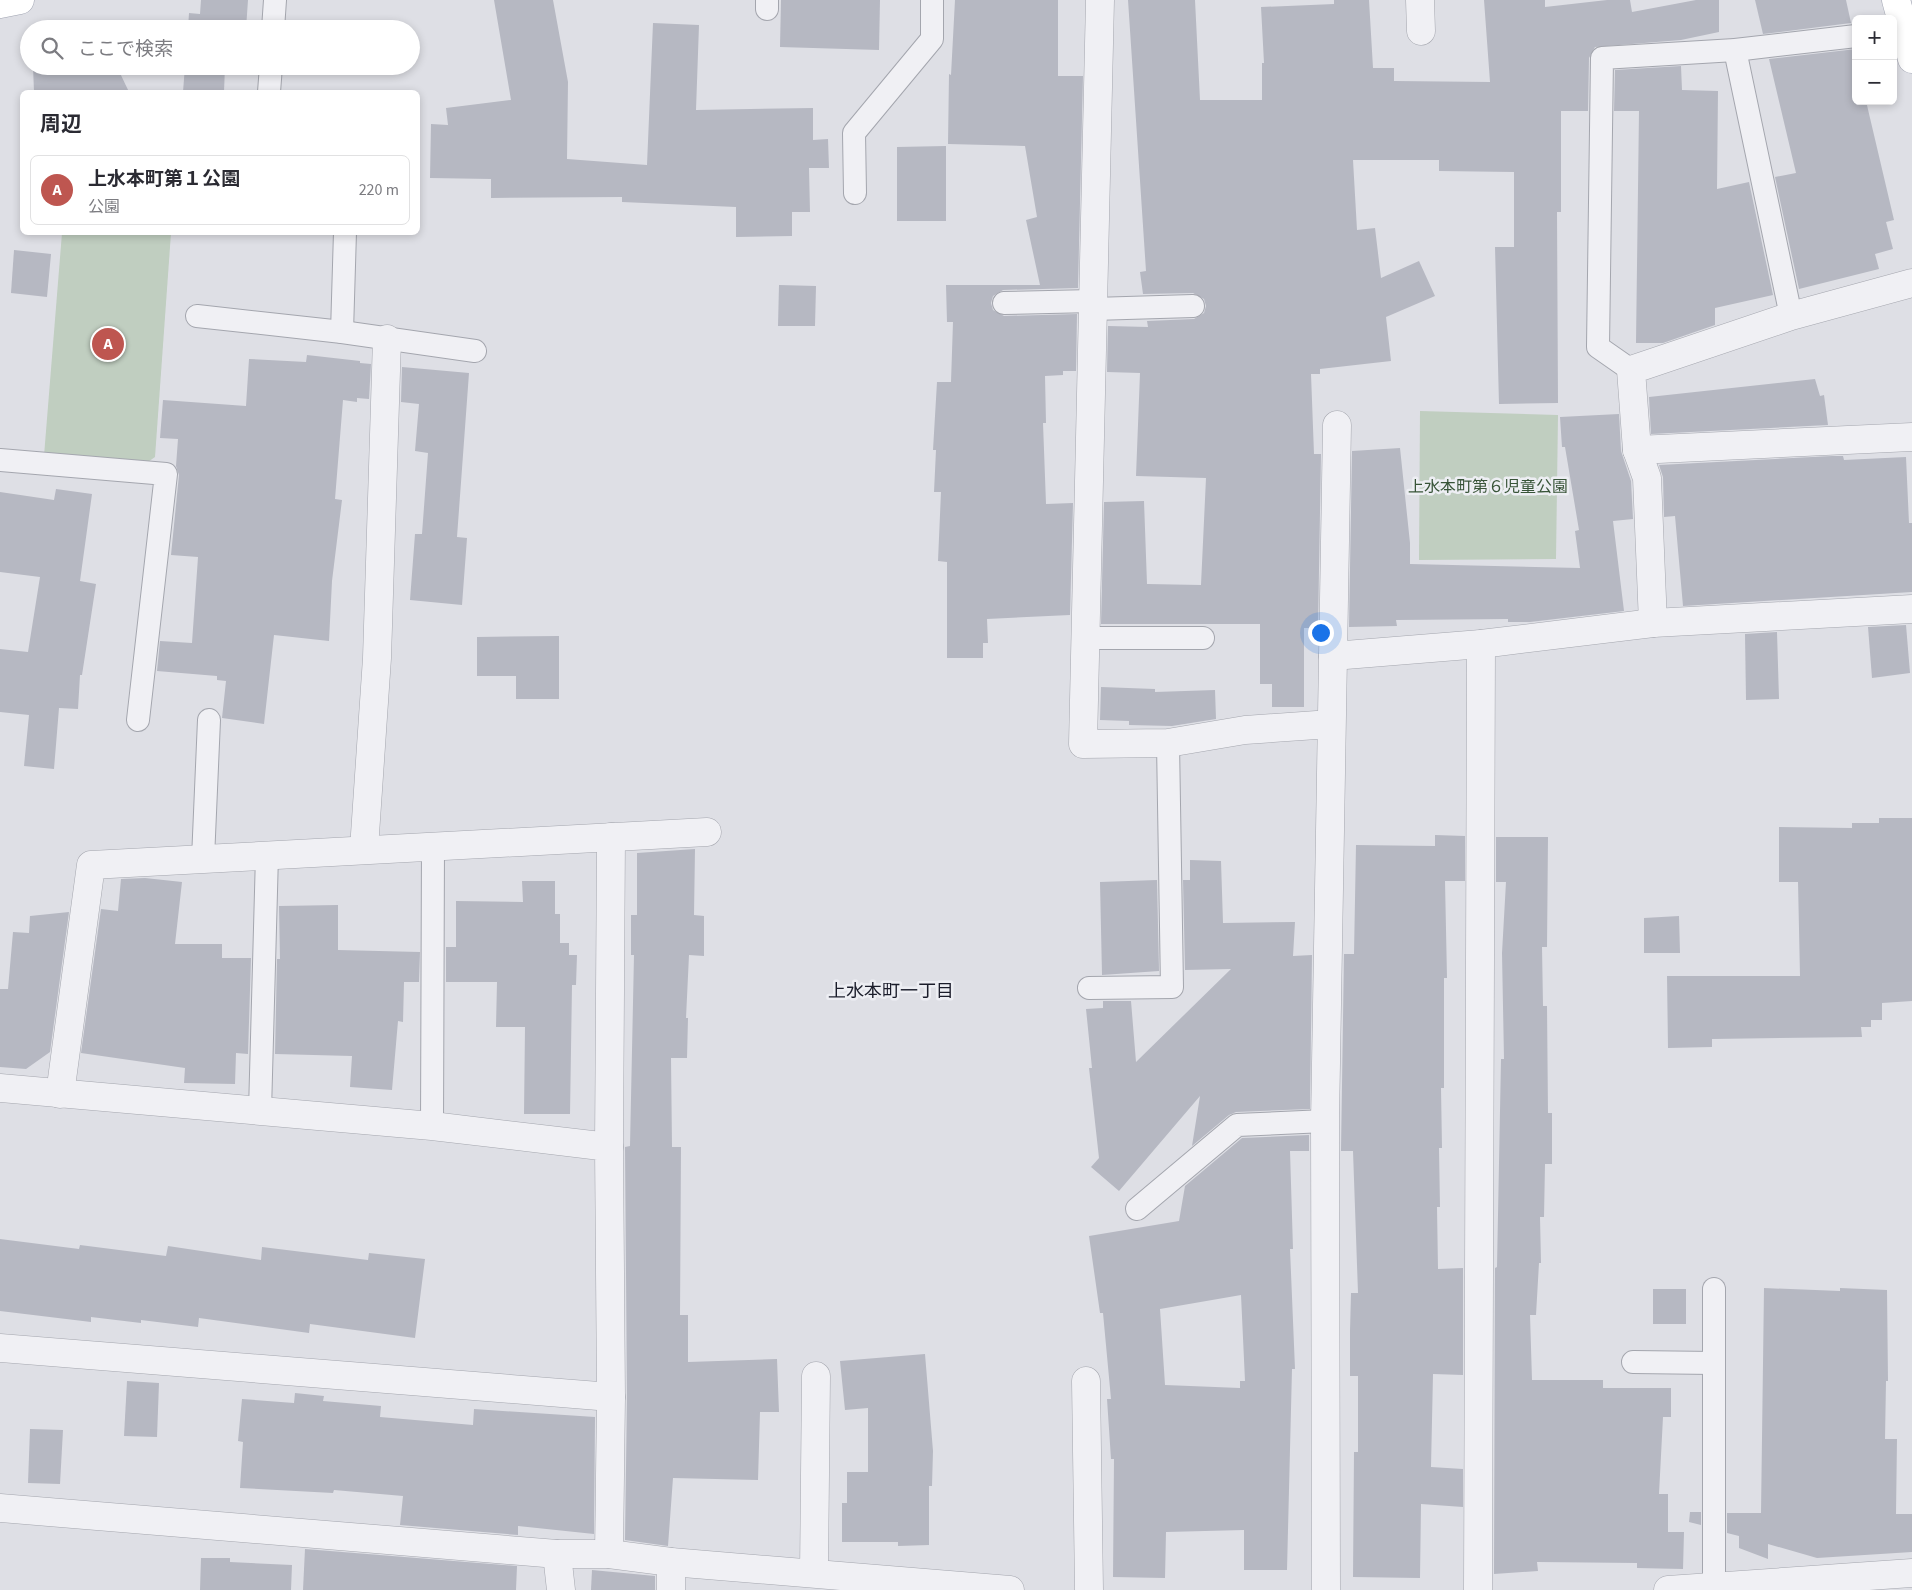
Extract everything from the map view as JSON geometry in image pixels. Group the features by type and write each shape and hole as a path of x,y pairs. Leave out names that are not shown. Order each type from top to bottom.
{"main road":[{"path":"0,4 20,0"},
{"path":"1896,0 1899,32 1912,59"}],"street":[{"path":"1100,0 1083,744 1168,744 1246,730 1331,724"},
{"path":"1420,0 1421,31"},
{"path":"1653,623 1647,478 1637,450 1631,370 1790,316 1912,283"},
{"path":"364,849 377,658 387,339"},
{"path":"1326,1590 1325,1121 1337,425"},
{"path":"1637,450 1912,437"},
{"path":"1333,656 1481,644 1653,623 1912,609"},
{"path":"1478,1590 1481,644"},
{"path":"60,1094 91,865 707,832"},
{"path":"609,1554 611,1397 611,837"},
{"path":"0,1088 432,1126 610,1146"},
{"path":"0,1348 611,1397"},
{"path":"814,1573 816,1376"},
{"path":"1086,1381 1089,1590"},
{"path":"0,1508 557,1554 609,1554 671,1562 814,1573 859,1583 1010,1590"},
{"path":"557,1554 562,1590"},
{"path":"671,1562 671,1590"},
{"path":"1668,1590 1912,1572"}],"lane":[{"path":"274,20 275,0"},
{"path":"855,193 854,133 932,39 932,0"},
{"path":"1631,370 1598,347 1602,58 1735,50 1852,36"},
{"path":"1735,50 1790,316"},
{"path":"269,90 270,75"},
{"path":"342,332 345,235"},
{"path":"1004,303 1194,306"},
{"path":"197,316 342,332 475,351"},
{"path":"0,460 166,474 138,720"},
{"path":"1086,638 1203,638"},
{"path":"203,859 209,720"},
{"path":"1089,988 1172,987 1168,744"},
{"path":"432,1126 433,846"},
{"path":"260,1112 267,855"},
{"path":"1137,1209 1237,1125 1325,1121"},
{"path":"1714,1289 1714,1586"},
{"path":"1633,1362 1714,1363"}],"green space":[{"path":"62,235 171,235 155,457 142,466 44,456"},
{"name":"上水本町第６児童公園","path":"1420,411 1558,415 1556,559 1419,560"}],"building":[{"path":"201,0 248,0 247,20 189,20 189,13 200,14"},
{"path":"494,0 553,0 568,82 567,159 647,165 653,23 699,25 696,110 813,108 813,140 828,139 829,168 809,168 810,212 792,212 792,236 736,237 736,207 622,202 622,197 491,198 491,179 430,178 431,124 448,125 446,108 511,100"},
{"path":"781,0 880,0 879,50 780,47"},
{"path":"955,0 1058,0 1058,76 1083,76 1078,288 1003,290 993,296 991,303 993,310 1004,316 1077,314 1076,371 1063,371 1063,375 1045,376 1046,423 1043,423 1046,504 1073,503 1070,615 987,619 988,643 983,643 983,658 947,658 947,562 938,561 941,492 934,492 936,450 933,450 937,382 951,382 953,322 947,322 946,285 1040,285 1026,220 1037,217 1025,146 948,144 949,74 951,75"},
{"path":"1128,0 1195,0 1200,100 1262,100 1262,63 1264,63 1261,7 1334,4 1334,0 1369,0 1373,68 1394,68 1394,81 1490,82 1484,0 1545,0 1545,7 1607,0 1630,0 1632,12 1696,0 1719,0 1719,32 1681,40 1595,47 1589,58 1588,111 1561,111 1561,212 1557,212 1558,403 1499,404 1495,247 1514,247 1514,172 1439,171 1439,160 1353,160 1357,230 1375,228 1381,278 1419,261 1435,296 1386,317 1391,361 1320,369 1320,374 1311,374 1314,454 1321,454 1318,628 1304,628 1304,707 1272,707 1272,684 1260,684 1260,624 1101,624 1104,502 1144,501 1147,584 1201,585 1206,478 1136,476 1140,373 1107,372 1108,326 1148,327 1147,321 1194,319 1204,313 1206,306 1204,299 1193,293 1143,294 1140,272 1146,271"},
{"path":"1755,0 1846,0 1851,23 1763,34"},
{"path":"1852,49 1852,105 1867,105 1894,220 1886,222 1893,249 1875,254 1879,269 1799,289 1775,177 1796,173 1769,59"},
{"path":"1681,66 1682,90 1718,91 1717,189 1749,182 1773,295 1715,308 1715,325 1663,343 1636,343 1639,111 1614,111 1615,70"},
{"path":"33,75 121,75 128,90 34,90"},
{"path":"184,75 225,75 224,90 183,90"},
{"path":"946,146 946,221 897,221 897,147"},
{"path":"14,250 51,254 47,297 11,293"},
{"path":"779,285 816,286 815,326 778,326"},
{"path":"307,355 371,364 369,399 357,398 357,402 343,400 335,499 342,500 332,581 329,641 274,635 264,724 222,718 226,681 217,680 217,676 157,671 160,641 192,643 198,557 171,555 179,475 176,466 178,439 160,438 163,400 246,406 249,359 306,362"},
{"path":"402,367 469,373 457,537 467,538 462,605 410,600 415,534 422,534 428,453 415,451 419,404 401,402"},
{"path":"1815,379 1820,396 1824,395 1828,425 1651,434 1649,397"},
{"path":"1619,414 1621,451 1631,481 1633,519 1613,521 1624,611 1530,622 1508,622 1508,619 1396,620 1397,626 1349,627 1352,451 1400,448 1410,543 1410,564 1580,568 1575,531 1579,530 1565,447 1562,447 1560,417"},
{"path":"1843,456 1844,460 1906,457 1909,523 1912,523 1912,592 1683,606 1675,516 1664,517 1663,477 1659,465"},
{"path":"56,489 92,494 80,581 96,584 82,675 80,675 78,709 59,708 54,769 24,766 29,715 0,712 0,649 28,652 40,577 0,572 0,492 54,500"},
{"path":"1906,625 1910,673 1872,678 1868,627"},
{"path":"1777,632 1779,699 1746,700 1745,634"},
{"path":"559,636 559,699 516,699 516,676 477,676 477,637"},
{"path":"1101,687 1155,689 1155,692 1215,690 1216,719 1172,726 1129,725 1129,721 1100,720"},
{"path":"1879,818 1912,818 1912,1001 1882,1003 1882,1020 1871,1020 1871,1027 1861,1027 1862,1037 1712,1039 1712,1047 1668,1048 1667,976 1800,976 1798,882 1779,882 1779,827 1852,828 1852,823 1879,823"},
{"path":"1435,835 1465,836 1465,881 1445,881 1447,978 1444,978 1444,1088 1441,1088 1442,1148 1439,1148 1440,1207 1437,1207 1438,1269 1463,1268 1463,1375 1433,1374 1431,1467 1463,1469 1463,1507 1421,1504 1420,1578 1353,1577 1354,1452 1358,1452 1358,1376 1350,1376 1350,1331 1351,1293 1358,1293 1353,1151 1341,1151 1344,954 1354,954 1356,845 1435,846"},
{"path":"1496,837 1548,837 1547,947 1542,947 1543,1006 1547,1006 1548,1113 1552,1113 1552,1164 1545,1164 1544,1217 1540,1217 1541,1263 1539,1263 1536,1315 1530,1315 1532,1380 1603,1380 1603,1388 1671,1388 1671,1417 1663,1417 1659,1494 1668,1494 1668,1532 1684,1532 1683,1569 1637,1568 1637,1563 1537,1562 1538,1571 1494,1574 1495,1268 1497,1267 1501,1059 1504,1059 1502,953 1506,882 1496,882"},
{"path":"695,849 694,915 704,916 704,956 689,955 686,1018 688,1018 687,1058 671,1058 672,1147 681,1147 680,1315 688,1315 688,1362 777,1359 779,1412 760,1412 758,1480 673,1478 668,1546 625,1540 627,1397 625,1147 630,1146 634,955 631,955 631,915 637,915 637,853"},
{"path":"1190,860 1221,861 1223,923 1295,922 1293,956 1312,955 1310,1109 1236,1112 1229,1115 1192,1146 1200,1096 1119,1191 1091,1167 1099,1158 1089,1068 1092,1068 1086,1009 1103,1008 1103,1001 1131,1001 1136,1062 1231,969 1185,970 1183,880 1190,880"},
{"path":"145,878 182,882 175,944 222,944 222,958 251,958 248,1054 236,1053 235,1084 184,1083 185,1068 81,1053 101,909 118,911 121,879"},
{"path":"1157,880 1159,971 1102,975 1100,882"},
{"path":"522,881 555,881 555,914 560,914 560,943 569,943 569,955 577,955 576,985 572,985 570,1114 524,1114 525,1027 496,1027 497,982 446,982 446,947 456,947 456,901 523,902"},
{"path":"338,905 338,950 420,952 419,982 404,982 403,1022 398,1021 392,1090 350,1087 352,1056 275,1054 277,959 280,959 279,906"},
{"path":"69,912 50,1052 26,1069 0,1067 0,989 8,989 13,932 29,933 30,916"},
{"path":"1679,916 1680,953 1644,953 1644,918"},
{"path":"1309,1135 1309,1151 1290,1151 1293,1249 1290,1249 1295,1369 1292,1369 1287,1570 1244,1570 1244,1530 1166,1532 1165,1578 1113,1577 1114,1459 1111,1459 1107,1399 1111,1399 1103,1313 1100,1313 1089,1236 1179,1221 1185,1186 1242,1138","holes":["1241,1295 1245,1381 1240,1381 1240,1388 1165,1385 1160,1309"]},
{"path":"0,1239 79,1249 80,1245 166,1256 168,1246 261,1260 262,1247 368,1260 369,1253 425,1259 415,1338 310,1324 309,1333 199,1318 198,1327 141,1320 141,1323 91,1317 91,1322 0,1311"},
{"path":"1764,1288 1840,1291 1840,1288 1887,1290 1888,1381 1886,1381 1885,1439 1897,1439 1896,1514 1912,1514 1912,1552 1817,1558 1768,1544 1768,1559 1739,1548 1739,1536 1727,1533 1727,1513 1761,1513"},
{"path":"1653,1289 1686,1289 1686,1324 1653,1324"},
{"path":"925,1354 933,1451 932,1486 929,1486 929,1545 898,1546 898,1542 842,1542 842,1503 847,1503 847,1472 868,1472 868,1408 845,1410 840,1361"},
{"path":"127,1381 159,1383 157,1437 124,1436"},
{"path":"295,1393 324,1396 323,1401 381,1406 380,1417 473,1425 474,1409 595,1417 594,1534 518,1526 518,1535 400,1525 403,1496 334,1490 333,1493 240,1488 243,1442 238,1441 242,1399 294,1403"},
{"path":"30,1429 63,1430 60,1484 28,1483"},
{"path":"1690,1512 1701,1512 1701,1525 1689,1522"},
{"path":"305,1549 517,1566 516,1590 303,1590"},
{"path":"201,1558 230,1558 230,1562 292,1565 291,1590 200,1590"},
{"path":"592,1570 655,1576 655,1590 591,1590"}],"place":[{"name":"上水本町第１公園","path":"108,344"}],"district":[{"name":"上水本町一丁目","path":"891,991"}]}
